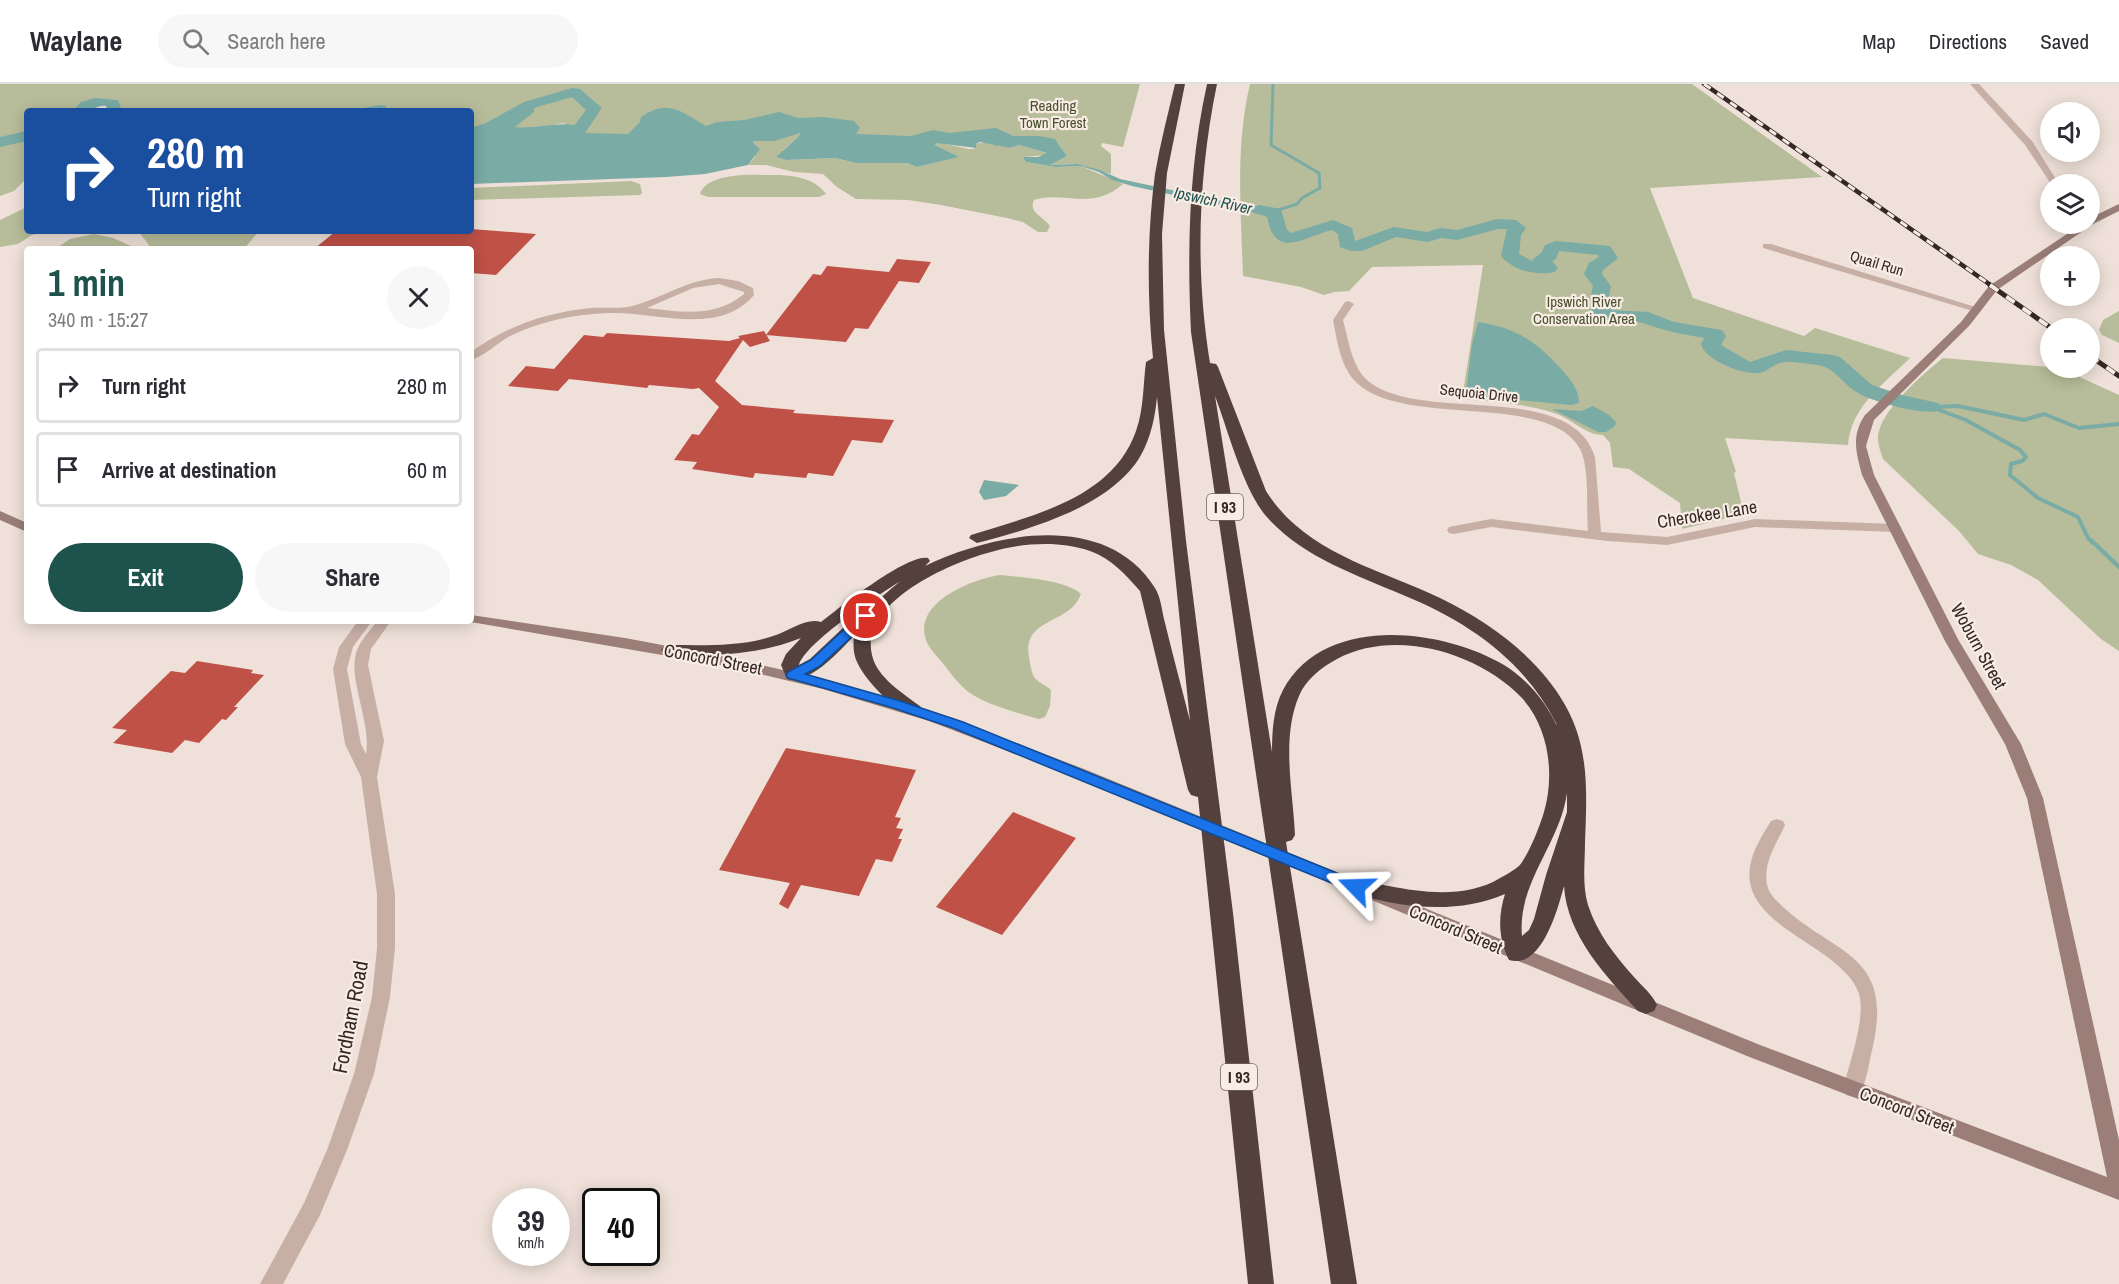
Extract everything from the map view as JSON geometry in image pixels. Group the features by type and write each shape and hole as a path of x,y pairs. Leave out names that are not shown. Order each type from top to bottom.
{"highway":[{"name":"I 93","path":"1180,84 1167,137 1160,189 1156,234 1157,330 1202,790 1217,871 1261,1284"},
{"name":"I 93","path":"1212,84 1199,150 1195,196 1194,258 1198,332 1279,813"},
{"path":"670,650 731,650 769,645 801,632 929,557 952,546 1063,509 1088,496 1111,480 1134,451 1144,430 1157,330"},
{"path":"1198,332 1247,464 1269,510 1286,528 1309,544 1456,614 1486,632 1517,657 1548,691 1566,723 1574,744 1579,773 1574,881 1581,915 1602,953 1646,1005"},
{"path":"863,597 799,650 791,661 793,675 816,663 883,602 914,579 940,564 970,552 1001,543 1033,540 1062,541 1098,550 1120,560 1138,575 1150,596 1202,790"},
{"path":"883,602 866,627 862,639 863,654 879,683 915,711"},
{"path":"1344,1284 1287,900 1279,813 1282,740 1288,701 1306,672 1332,654 1366,643 1406,640 1446,647 1485,661 1516,680 1533,698 1550,731 1559,764 1558,796 1548,828 1524,872 1513,899 1509,923 1510,938 1517,954 1537,935 1545,920 1556,875 1576,813"},
{"path":"1356,887 1412,899 1452,899 1495,889 1524,872"}],"street":[{"path":"1974,84 2030,143 2049,174"},
{"name":"Woburn Street","path":"2100,216 2119,207"},
{"name":"Woburn Street","path":"2070,234 1993,288 1965,324 1888,397 1864,427 1860,446 1864,465 1952,641 2005,729 2029,778 2048,851 2119,1189"},
{"name":"Quail Run","path":"1767,246 1977,309"},
{"path":"474,355 506,335 550,319 595,310 632,310 689,316 712,314 741,303 749,296 749,290 734,283 699,282 632,310"},
{"name":"Sequoia Drive","path":"1349,304 1338,320 1350,367 1356,376 1368,386 1391,396 1411,401 1534,415 1559,424 1577,436 1587,451 1594,535"},
{"path":"0,515 24,527"},
{"name":"Cherokee Lane","path":"1454,530 1491,523 1667,541 1748,524 1770,522 1895,528"},
{"name":"Concord Street","path":"474,619 670,650 793,675 915,711 1035,755 1517,954 1853,1089 2119,1189"},
{"name":"Fordham Road","path":"271,1284 302,1230 330,1170 364,1074 384,979 386,894 369,777 353,744 340,669 346,647 363,624"},
{"name":"Fordham Road","path":"369,777 376,741 361,656 382,624"},
{"path":"1777,825 1758,869 1759,885 1763,894 1784,919 1827,945 1846,960 1861,977 1868,996 1869,1013 1853,1089"}],"green space":[{"name":"Reading Town Forest","path":"0,84 1140,84 1123,147 1102,143 1101,146 1111,154 1111,174 1078,164 1049,165 1067,156 1049,145 1050,142 1041,144 1039,140 1002,141 992,138 993,133 949,138 933,135 911,141 846,138 818,121 796,123 786,118 717,126 714,129 701,131 669,111 658,112 633,137 626,139 578,137 564,123 515,127 535,107 475,134 474,108 114,108 112,102 85,105 82,108 24,108 24,137 0,142"},
{"name":"Ipswich River Conservation Area","path":"1250,84 1692,84 1822,177 1650,188 1693,298 1804,336 1815,328 1910,358 1862,407 1850,431 1848,445 1725,438 1736,472 1734,473 1744,514 1682,529 1680,503 1629,469 1613,467 1610,443 1603,435 1590,432 1560,415 1543,410 1508,403 1462,399 1483,265 1372,267 1349,291 1324,295 1301,287 1243,276 1241,156 1245,108"},
{"path":"800,133 782,151 787,160 835,158 856,163 907,163 917,167 958,157 935,145 936,142 974,149 976,144 985,142 1010,148 1019,145 1047,153 1025,157 1026,162 1056,167 1081,166 1123,184 1100,197 1089,199 1056,197 1034,200 1033,208 1050,226 1047,232 1038,232 1023,222 941,205 908,200 856,199 837,187 823,174 794,172 766,165 748,165 755,157 754,141 781,139"},
{"path":"24,139 24,181 14,191 0,196 0,145"},
{"path":"772,175 809,181 826,194 819,197 708,197 700,194 705,187 721,178"},
{"path":"631,181 640,184 642,193 640,195 474,200 474,188"},
{"path":"24,208 24,234 36,234 18,244 0,247 0,220"},
{"path":"94,234 113,238 131,246 60,246 70,239"},
{"path":"140,234 256,234 246,246 149,245"},
{"path":"2119,311 2119,343 2102,335 2100,328 2103,320"},
{"path":"1943,358 2040,366 2040,378 2082,378 2119,395 2119,651 2101,639 2038,580 2011,565 1978,554 1959,531 1883,459 1878,438 1883,422 1897,401"},
{"path":"1000,575 1054,582 1081,594 1067,611 1039,628 1029,644 1033,675 1036,680 1051,690 1050,706 1045,717 1039,719 994,705 970,693 953,677 926,640 924,626 928,614 937,604 961,587"}],"water":[{"path":"534,107 534,112 515,127 575,125 578,137 626,139 633,137 648,124 646,120 658,112 669,111 701,131 714,129 717,126 752,123 779,116 796,123 825,122 835,132 846,138 911,141 933,135 949,138 996,133 992,138 996,141 1003,137 1012,141 1039,140 1044,141 1041,144 1050,142 1049,145 1060,147 1067,156 1050,165 1078,164 1120,179 1273,211 1281,215 1285,223 1283,231 1274,231 1270,218 1256,213 1132,186 1081,166 1056,167 1026,162 1023,157 1038,157 1047,153 1019,145 1010,148 980,142 976,144 976,148 936,143 935,145 959,157 917,167 907,163 856,163 835,158 787,160 776,157 800,133 775,141 754,141 753,143 760,149 748,165 705,174 474,184 474,132"},
{"path":"1478,322 1515,332 1535,344 1568,378 1576,389 1579,403 1571,405 1478,396 1466,392 1472,344"},
{"path":"1593,406 1609,415 1616,422 1615,426 1606,432 1598,432 1552,409 1581,411"},
{"path":"984,480 1019,485 1006,496 984,500 979,492"}],"building":[{"path":"474,229 536,234 496,275 474,273 474,246 318,246 332,234 474,234"},
{"path":"897,259 931,262 919,283 899,281 868,329 855,328 846,342 766,335 813,274 821,275 827,266 889,272"},
{"path":"764,331 770,341 750,347 743,340 715,381 742,405 795,410 793,413 894,420 882,443 852,440 833,476 808,473 806,478 755,473 753,478 692,469 697,462 674,460 692,434 699,435 719,407 699,388 649,385 647,388 569,379 558,391 508,386 526,366 554,369 584,335 603,337 607,333 729,341 740,338 738,336"},
{"path":"197,661 253,670 251,673 264,675 234,707 238,707 226,720 222,719 199,743 185,740 172,753 113,743 127,730 112,728 171,671 185,673"},
{"path":"786,748 916,770 895,817 901,818 896,828 903,829 898,839 902,839 892,862 876,859 859,896 801,885 788,909 779,904 790,883 719,870"},
{"path":"1013,812 1076,838 1002,935 936,907"}],"waterway":[{"path":"1272,212 1297,204 1302,198 1320,188 1319,173 1271,145 1273,84"},
{"name":"Ipswich River","path":"474,132 492,126 529,105 575,92 590,107 595,108 577,131 578,137 626,139 633,137 648,123 646,120 658,112 669,111 704,131 717,126 745,124 779,116 796,123 824,121 849,124 853,128 850,131 845,131 838,125 832,128 846,138 911,141 933,135 949,138 996,133 992,138 996,141 1003,137 1012,141 1044,141 1041,144 1050,142 1049,145 1054,147 1056,154 1048,158"},
{"name":"Ipswich River","path":"83,108 90,103 104,101 113,103 114,108"},
{"name":"Ipswich River","path":"0,142 24,137"},
{"name":"Ipswich River","path":"1260,210 1275,213 1279,230 1285,237 1298,237 1327,225 1333,225 1346,232 1346,243 1351,246 1362,246 1394,232 1428,237 1440,233 1457,235 1497,224 1510,224 1518,228 1513,235 1510,256 1524,264 1539,268 1549,268 1541,260 1550,255 1551,249 1556,246 1604,250 1609,258 1595,267 1593,274 1602,286 1599,300 1604,314 1648,318 1671,327 1715,334 1717,336 1711,343 1711,347 1719,354 1747,368 1759,367 1773,359 1786,356 1833,361 1865,389 1897,400 1931,407"},
{"path":"1934,407 1958,406 2024,420 2044,414 2079,428 2119,424"},
{"path":"1931,407 1966,420 2020,450 2026,457 2022,461 2011,464 2010,475 2038,498 2078,517 2088,538 2093,543"},
{"path":"2092,541 2119,567"}],"railway":[{"path":"1704,84 1992,286"},
{"path":"1990,285 2040,320"},
{"path":"2100,363 2119,376"}],"route":[{"path":"866,616 816,663 793,675 895,704 958,725 1356,887"}]}
